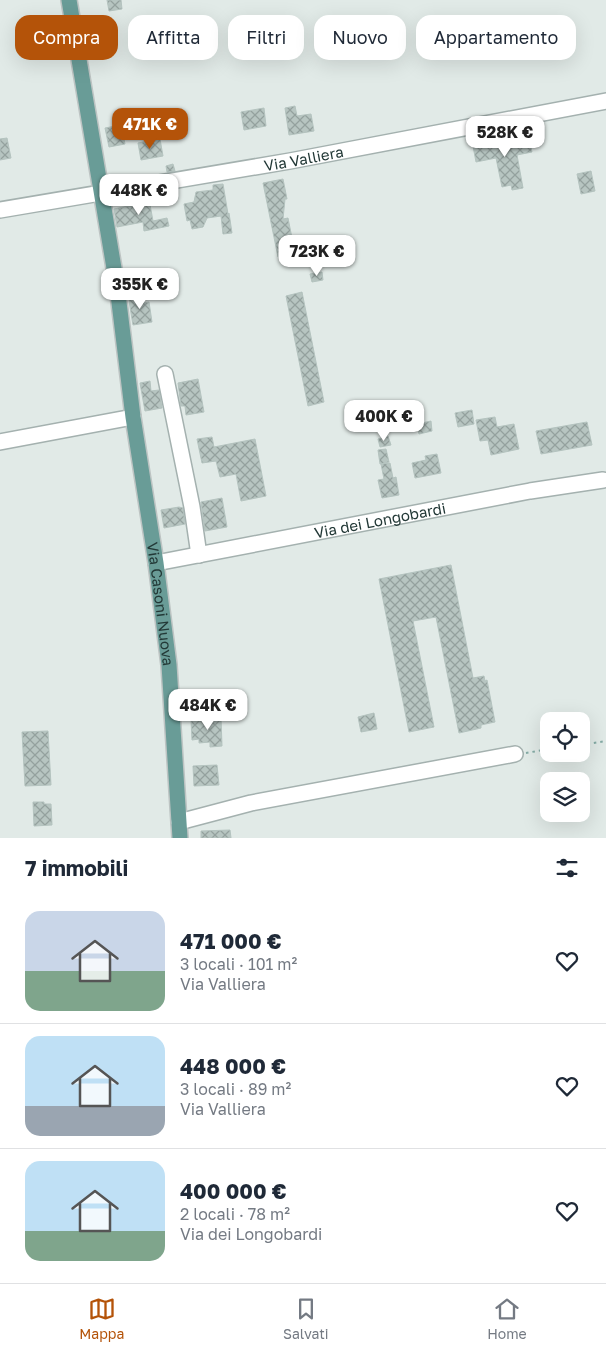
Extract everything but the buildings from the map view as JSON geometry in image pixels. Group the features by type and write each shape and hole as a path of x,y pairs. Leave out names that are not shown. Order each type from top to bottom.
{"main road":[{"name":"Via Casoni Nuova","path":"69,0 117,286 133,417 156,563 169,665 180,838"}],"street":[{"name":"Via Valliera","path":"292,165 606,101"},
{"name":"Via Valliera","path":"0,210 83,195 102,199 606,110"},
{"path":"165,374 200,555"},
{"path":"0,442 133,417"},
{"name":"Via dei Longobardi","path":"156,563 530,492 603,480"},
{"path":"179,822 251,803 515,754"}],"path":[{"path":"590,743 606,741"},
{"path":"515,754 540,750"}]}
